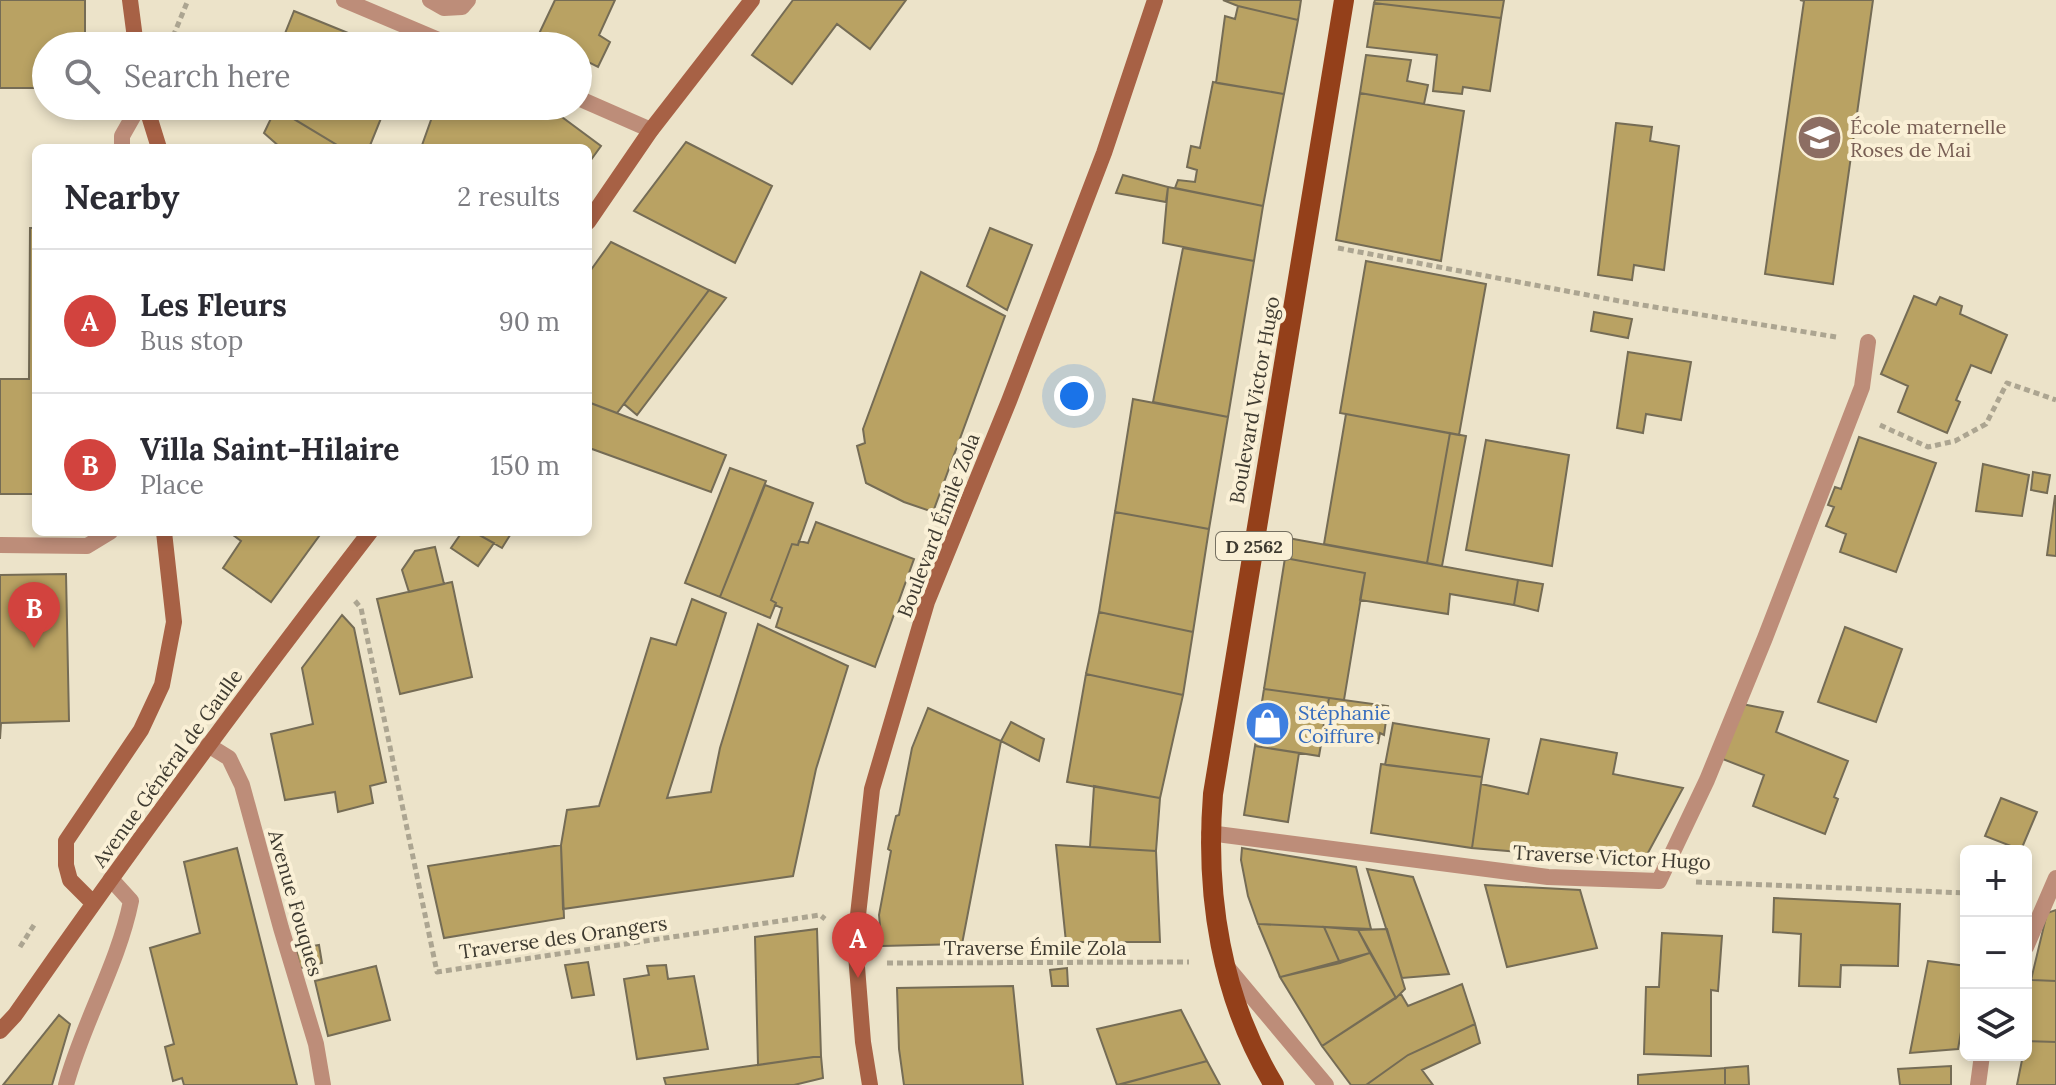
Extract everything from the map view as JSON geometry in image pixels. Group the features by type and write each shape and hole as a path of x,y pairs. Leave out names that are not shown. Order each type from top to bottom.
{"main road":[{"path":"130,0 134,32"},
{"path":"592,216 651,130 752,0"},
{"name":"Boulevard Émile Zola","path":"870,1085 863,1042 855,942 872,789 927,602 1009,401 1104,153 1155,0"},
{"name":"Boulevard Victor Hugo","path":"1274,1085 1241,1021 1222,961 1211,878 1209,833 1344,0"},
{"path":"150,120 158,144"},
{"path":"93,903 70,880 66,865 66,841 141,730 162,685 174,622 164,536"},
{"name":"Avenue Général de Gaulle","path":"0,1031 15,1015 208,745 367,536"}],"street":[{"path":"344,0 361,3 423,32"},
{"path":"430,0 444,8 462,7 468,0"},
{"path":"592,104 651,130"},
{"path":"122,144 122,136 131,120"},
{"path":"1659,881 1707,780 1765,638 1862,387 1868,342"},
{"path":"0,545 87,546 103,536"},
{"name":"Avenue Fouques","path":"208,745 229,758 242,785 316,1044 323,1085"},
{"name":"Traverse Victor Hugo","path":"1209,833 1548,877 1659,881"},
{"path":"2032,933 2056,878"},
{"path":"66,1085 76,1048 125,929 131,901 111,879"},
{"path":"1222,961 1326,1085"},
{"path":"1978,1085 1981,1061"}],"path":[{"path":"175,32 188,0"},
{"path":"1306,239 1345,250 1630,303 1868,342"},
{"path":"1872,421 1928,447 1955,441 1986,424 2007,383 2056,400"},
{"name":"Traverse des Orangers","path":"337,575 361,608 437,972 820,915 855,942"},
{"name":"Traverse Victor Hugo","path":"1659,881 1960,893"},
{"name":"Traverse Émile Zola","path":"855,942 879,962 1222,961"}],"building":[{"path":"0,0 85,0 85,32 32,32 32,88 0,88"},
{"path":"555,0 615,0 599,35 610,42 598,67 592,64 592,32 540,32"},
{"path":"793,0 906,0 870,49 837,24 792,84 752,55"},
{"path":"1223,0 1301,0 1298,20"},
{"path":"1375,0 1504,0 1501,18 1374,3"},
{"name":"École maternelle Roses de Mai","path":"1800,0 1873,0 1833,284 1765,274 1804,1"},
{"path":"1374,3 1501,18 1490,91 1463,87 1462,94 1433,91 1437,55 1367,47"},
{"path":"1238,6 1298,20 1284,94 1216,83 1225,16 1235,19"},
{"path":"294,11 346,32 286,32"},
{"path":"1366,55 1411,60 1407,81 1428,85 1424,104 1360,93"},
{"path":"1213,82 1284,94 1263,206 1175,188 1178,180 1195,182 1197,170 1187,167 1191,146 1200,148"},
{"path":"1360,93 1464,111 1441,261 1336,240"},
{"path":"270,120 296,120 335,144 276,144 264,133"},
{"path":"295,120 380,120 371,144 335,144"},
{"path":"431,120 566,120 601,146 592,158 592,144 422,144"},
{"path":"1616,123 1652,127 1650,141 1679,146 1664,270 1634,265 1632,280 1598,275"},
{"path":"686,142 772,186 735,263 634,211"},
{"path":"1123,175 1168,187 1166,202 1116,193"},
{"path":"1168,187 1263,206 1254,261 1163,243"},
{"path":"32,228 32,494 0,494 0,379 29,379"},
{"path":"990,228 1032,245 1007,310 967,286"},
{"path":"611,242 709,290 617,413 592,404 592,268"},
{"path":"1183,248 1254,261 1228,417 1153,402"},
{"path":"1366,261 1486,284 1459,435 1340,413"},
{"path":"921,272 1005,316 933,512 866,483 857,446 865,443 863,429"},
{"path":"709,290 726,298 637,415 624,404"},
{"path":"1914,296 1936,305 1940,297 1962,306 1960,314 2007,335 1991,373 1971,365 1956,400 1960,402 1947,433 1898,412 1908,386 1881,374"},
{"path":"1594,312 1632,319 1628,338 1591,331"},
{"path":"1628,352 1691,362 1681,420 1646,414 1643,433 1617,428"},
{"path":"1133,399 1228,417 1209,529 1115,512"},
{"path":"592,404 726,455 711,492 592,449"},
{"path":"1346,414 1450,433 1427,563 1324,544"},
{"path":"1450,433 1466,436 1442,566 1427,563"},
{"path":"1859,437 1936,463 1896,572 1840,552 1846,534 1826,526 1834,507 1828,505 1835,487 1841,489"},
{"path":"1486,440 1569,455 1552,566 1466,550"},
{"path":"1983,464 2029,475 2022,516 1976,511"},
{"path":"730,468 766,481 720,597 685,583"},
{"path":"2033,472 2050,475 2047,493 2031,490"},
{"path":"765,485 813,503 798,545 792,544 771,600 776,603 770,618 720,597"},
{"path":"2056,496 2056,556 2047,555"},
{"path":"1115,512 1209,529 1193,632 1099,612"},
{"path":"816,522 914,559 875,667 776,627 782,608 771,600 792,544 798,545 799,541 808,543"},
{"path":"234,536 319,536 271,602 223,568 241,541"},
{"path":"459,536 481,536 494,543 478,566 451,548"},
{"path":"481,536 510,536 502,548"},
{"path":"1288,538 1518,580 1514,605 1450,594 1448,614 1360,600 1365,573 1285,558"},
{"path":"435,547 444,584 409,592 402,570 415,551"},
{"path":"1285,558 1365,573 1344,700 1264,689"},
{"path":"66,574 69,721 1,723 0,739 0,575"},
{"path":"1518,580 1543,584 1538,611 1514,605"},
{"path":"452,582 472,677 400,694 377,599"},
{"path":"692,599 726,613 667,798 711,792 720,748 758,624 848,666 816,769 793,876 563,909 561,845 567,810 599,806 651,638 676,645"},
{"path":"1099,612 1193,632 1183,695 1086,674"},
{"path":"342,615 354,628 386,782 370,786 373,803 338,812 335,792 285,800 271,734 313,724 302,668"},
{"path":"1845,627 1902,649 1876,722 1818,702"},
{"path":"1086,674 1183,695 1160,798 1067,782"},
{"path":"1264,689 1329,698 1319,756 1255,746"},
{"path":"1329,698 1388,706 1384,735 1380,733 1378,743 1322,734"},
{"path":"1742,704 1783,712 1776,732 1848,761 1834,797 1838,799 1825,834 1753,806 1764,775 1720,758"},
{"path":"928,708 1001,741 962,944 882,946 879,915 891,851 888,849 896,816 899,815 912,748"},
{"path":"1011,722 1044,739 1039,761 1001,741"},
{"path":"1393,723 1489,739 1482,777 1385,765"},
{"path":"1541,739 1617,753 1613,774 1683,788 1643,862 1472,848 1481,784 1528,794"},
{"path":"1255,746 1299,753 1288,822 1244,815"},
{"path":"1381,764 1482,777 1472,848 1371,833"},
{"path":"1094,786 1160,798 1156,851 1090,847"},
{"path":"2001,798 2037,812 2023,845 2008,845 1985,836"},
{"path":"561,845 564,918 444,938 428,866"},
{"path":"1056,845 1156,851 1160,942 1066,942"},
{"path":"237,848 297,1085 184,1085 182,1078 173,1081 165,1047 174,1044 150,948 200,933 184,862"},
{"path":"1242,848 1356,867 1371,929 1258,924 1248,896 1241,860"},
{"path":"1367,869 1413,877 1449,974 1402,978"},
{"path":"1485,885 1580,890 1597,948 1507,967"},
{"path":"1774,898 1900,904 1898,966 1841,965 1840,987 1799,986 1801,934 1773,932"},
{"path":"2056,910 2056,981 2032,980 2032,976 2047,913"},
{"path":"1258,924 1324,927 1340,963 1280,977"},
{"path":"1324,927 1358,930 1370,953 1340,963"},
{"path":"817,929 821,1056 758,1065 755,937"},
{"path":"1387,929 1405,989 1396,998 1358,930"},
{"path":"1662,933 1722,936 1718,991 1711,990 1711,1056 1644,1054 1646,987 1659,987"},
{"path":"319,945 322,963 300,968 296,949"},
{"path":"1370,953 1396,998 1322,1046 1280,977"},
{"path":"1928,961 1960,965 1958,1049 1910,1053"},
{"path":"588,962 594,995 572,998 565,965"},
{"path":"666,965 668,979 694,976 708,1049 637,1059 624,979 649,975 647,966"},
{"path":"376,966 390,1020 328,1036 315,981"},
{"path":"1067,968 1068,986 1052,986 1050,970"},
{"path":"2032,980 2056,981 2056,1042 2032,1041"},
{"path":"1462,984 1475,1024 1408,1055 1366,1085 1351,1085 1322,1046 1401,994 1408,1006"},
{"path":"1013,986 1023,1085 904,1085 897,988"},
{"path":"1181,1010 1207,1061 1117,1085 1097,1029"},
{"path":"59,1015 70,1024 52,1085 3,1085"},
{"path":"1475,1024 1480,1043 1422,1070 1433,1085 1366,1085 1408,1055"},
{"path":"2032,1041 2056,1042 2056,1085 2017,1085 2022,1061 2032,1061"},
{"path":"821,1056 823,1078 794,1085 666,1085 664,1078"},
{"path":"1207,1061 1220,1085 1118,1085"},
{"path":"1748,1066 1749,1085 1725,1085 1725,1068"},
{"path":"1951,1066 1951,1085 1900,1085 1898,1069"},
{"path":"1725,1068 1725,1085 1638,1085 1638,1075"}],"place":[{"name":"École maternelle Roses de Mai","path":"1819,137"},
{"name":"Villa Saint-Hilaire","path":"34,648"},
{"name":"Stéphanie Coiffure","path":"1267,723"},
{"name":"Les Fleurs","path":"858,978"}]}
